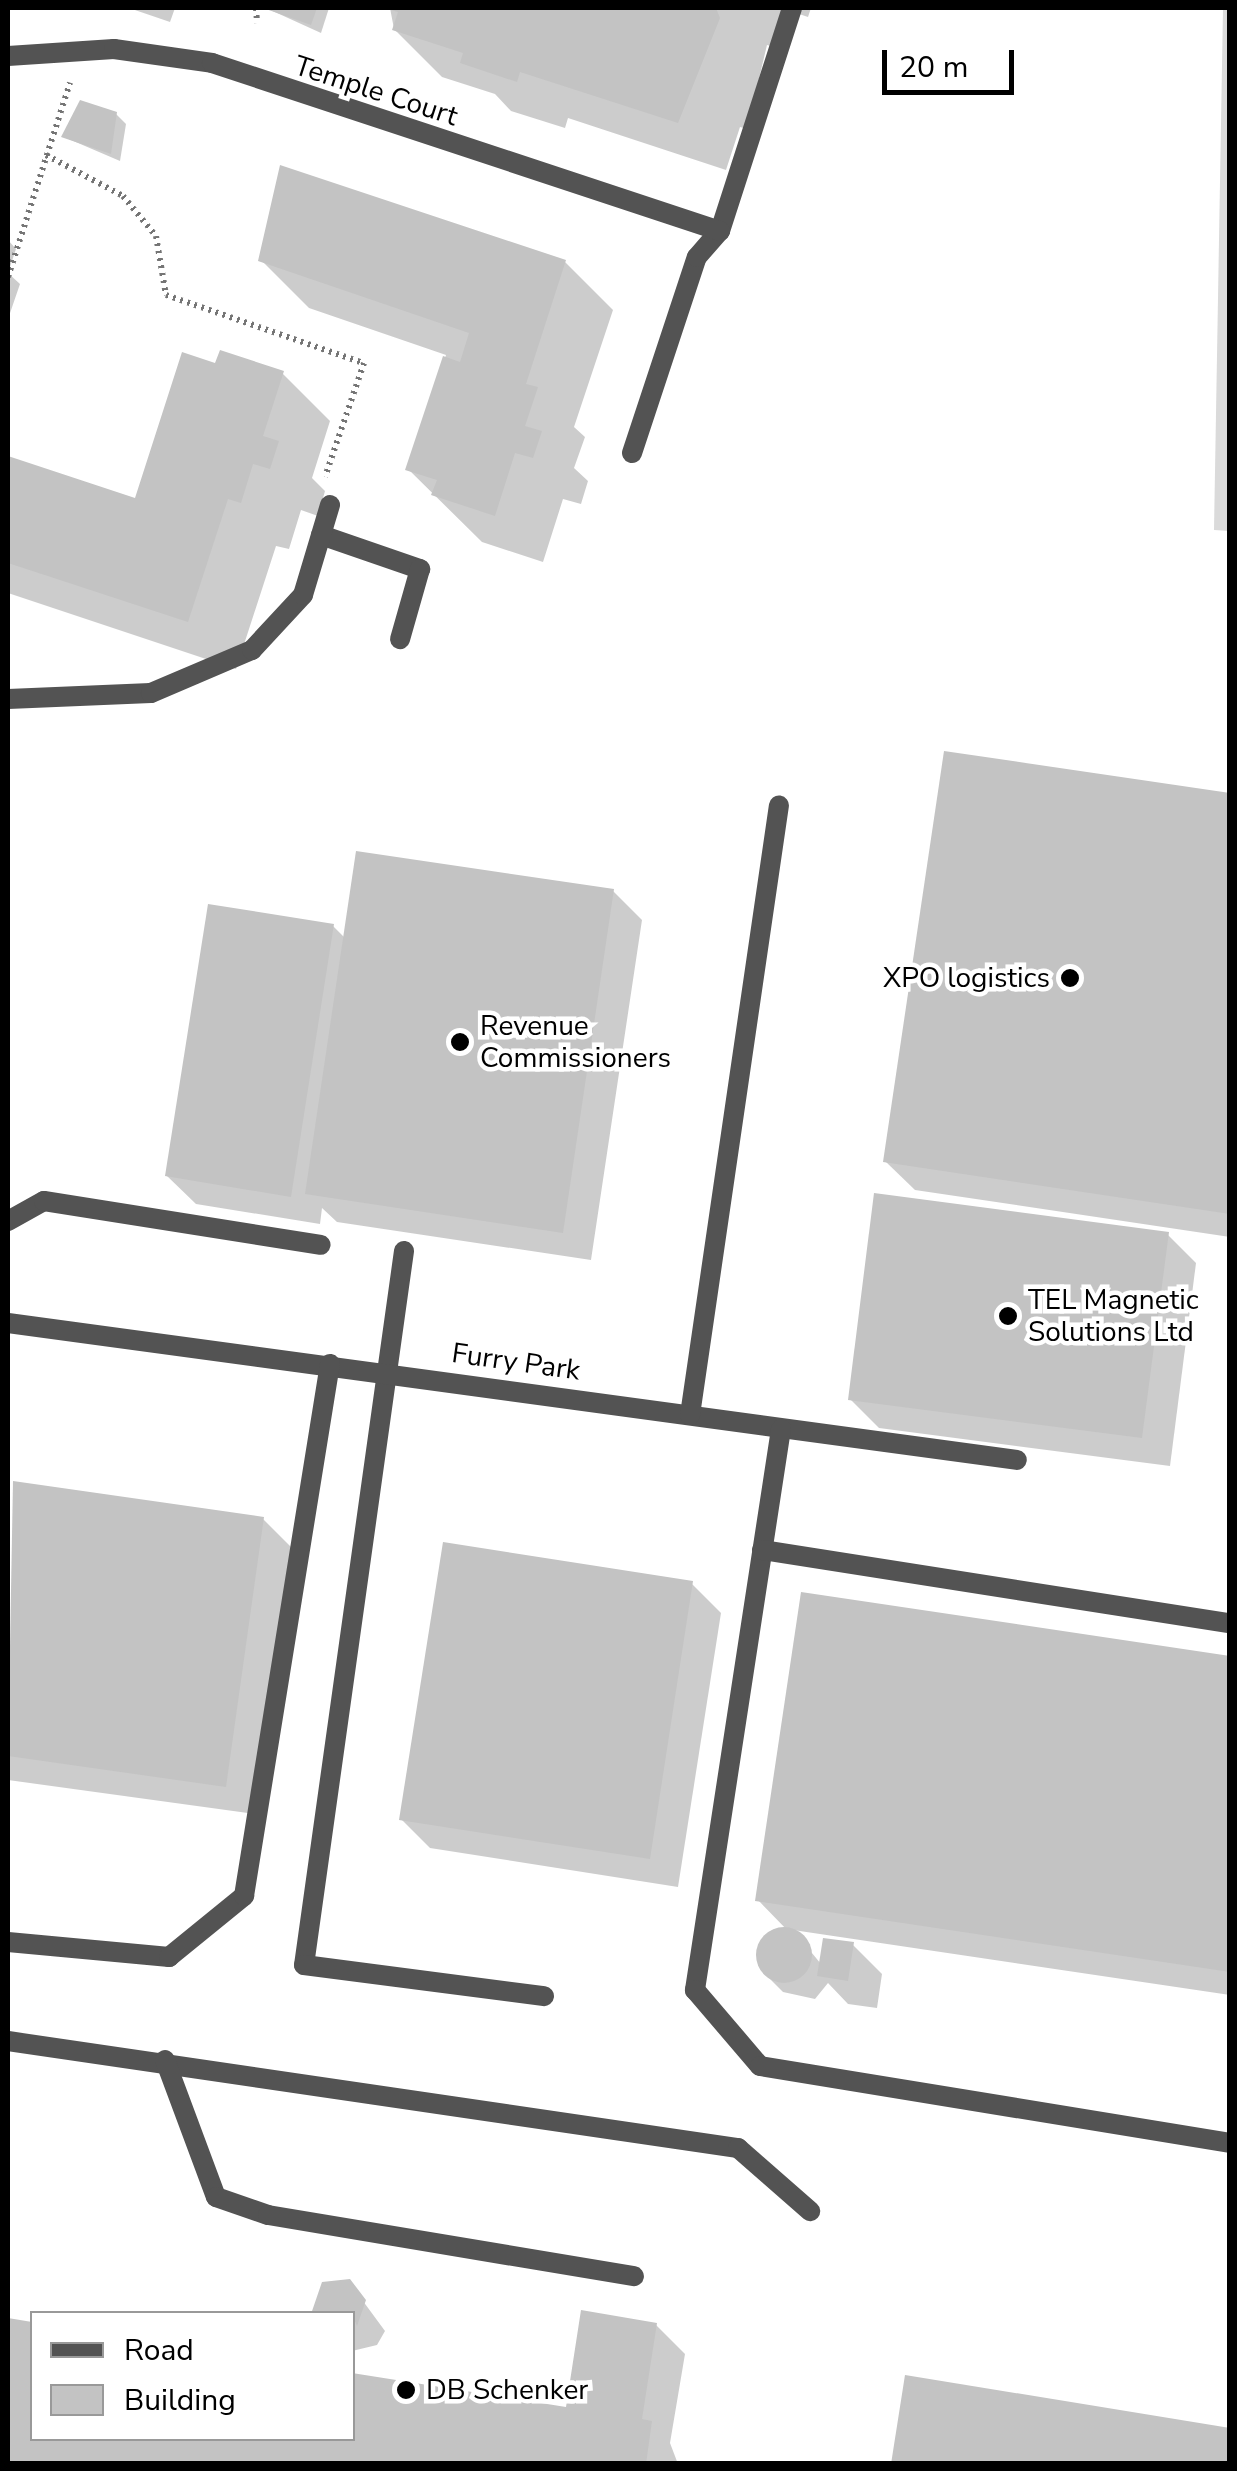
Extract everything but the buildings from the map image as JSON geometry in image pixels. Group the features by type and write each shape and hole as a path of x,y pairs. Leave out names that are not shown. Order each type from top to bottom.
{"street":[{"path":"632,454 697,257 720,231 792,8"},
{"name":"Temple Court","path":"8,56 152,50 212,64 720,231"},
{"path":"8,699 115,698 208,675 252,650 303,595 330,504"},
{"path":"321,535 420,569 400,639"},
{"path":"690,1416 780,805"},
{"path":"8,1221 44,1201 321,1246"},
{"path":"404,1251 386,1371 388,1417 304,1965 544,1996"},
{"name":"Furry Park","path":"8,1322 1017,1460"},
{"path":"8,1942 169,1957 244,1896 330,1364"},
{"path":"780,1429 695,1990 760,2066 1230,2143"},
{"path":"762,1550 1230,1623"},
{"path":"8,2041 165,2060 738,2148 810,2211"},
{"path":"165,2060 216,2197 268,2215 634,2276"}],"path":[{"path":"256,8 257,23"},
{"path":"8,276 78,53"},
{"path":"46,155 123,196 156,236 166,294 364,363 325,477"}],"shaded area":[{"path":"1223,8 1230,8 1229,531 1214,530"}],"place":[{"name":"XPO logistics","path":"1070,978"},
{"name":"Revenue Commissioners","path":"460,1042"},
{"name":"TEL Magnetic Solutions Ltd","path":"1008,1316"},
{"name":"DB Schenker","path":"406,2390"}]}
